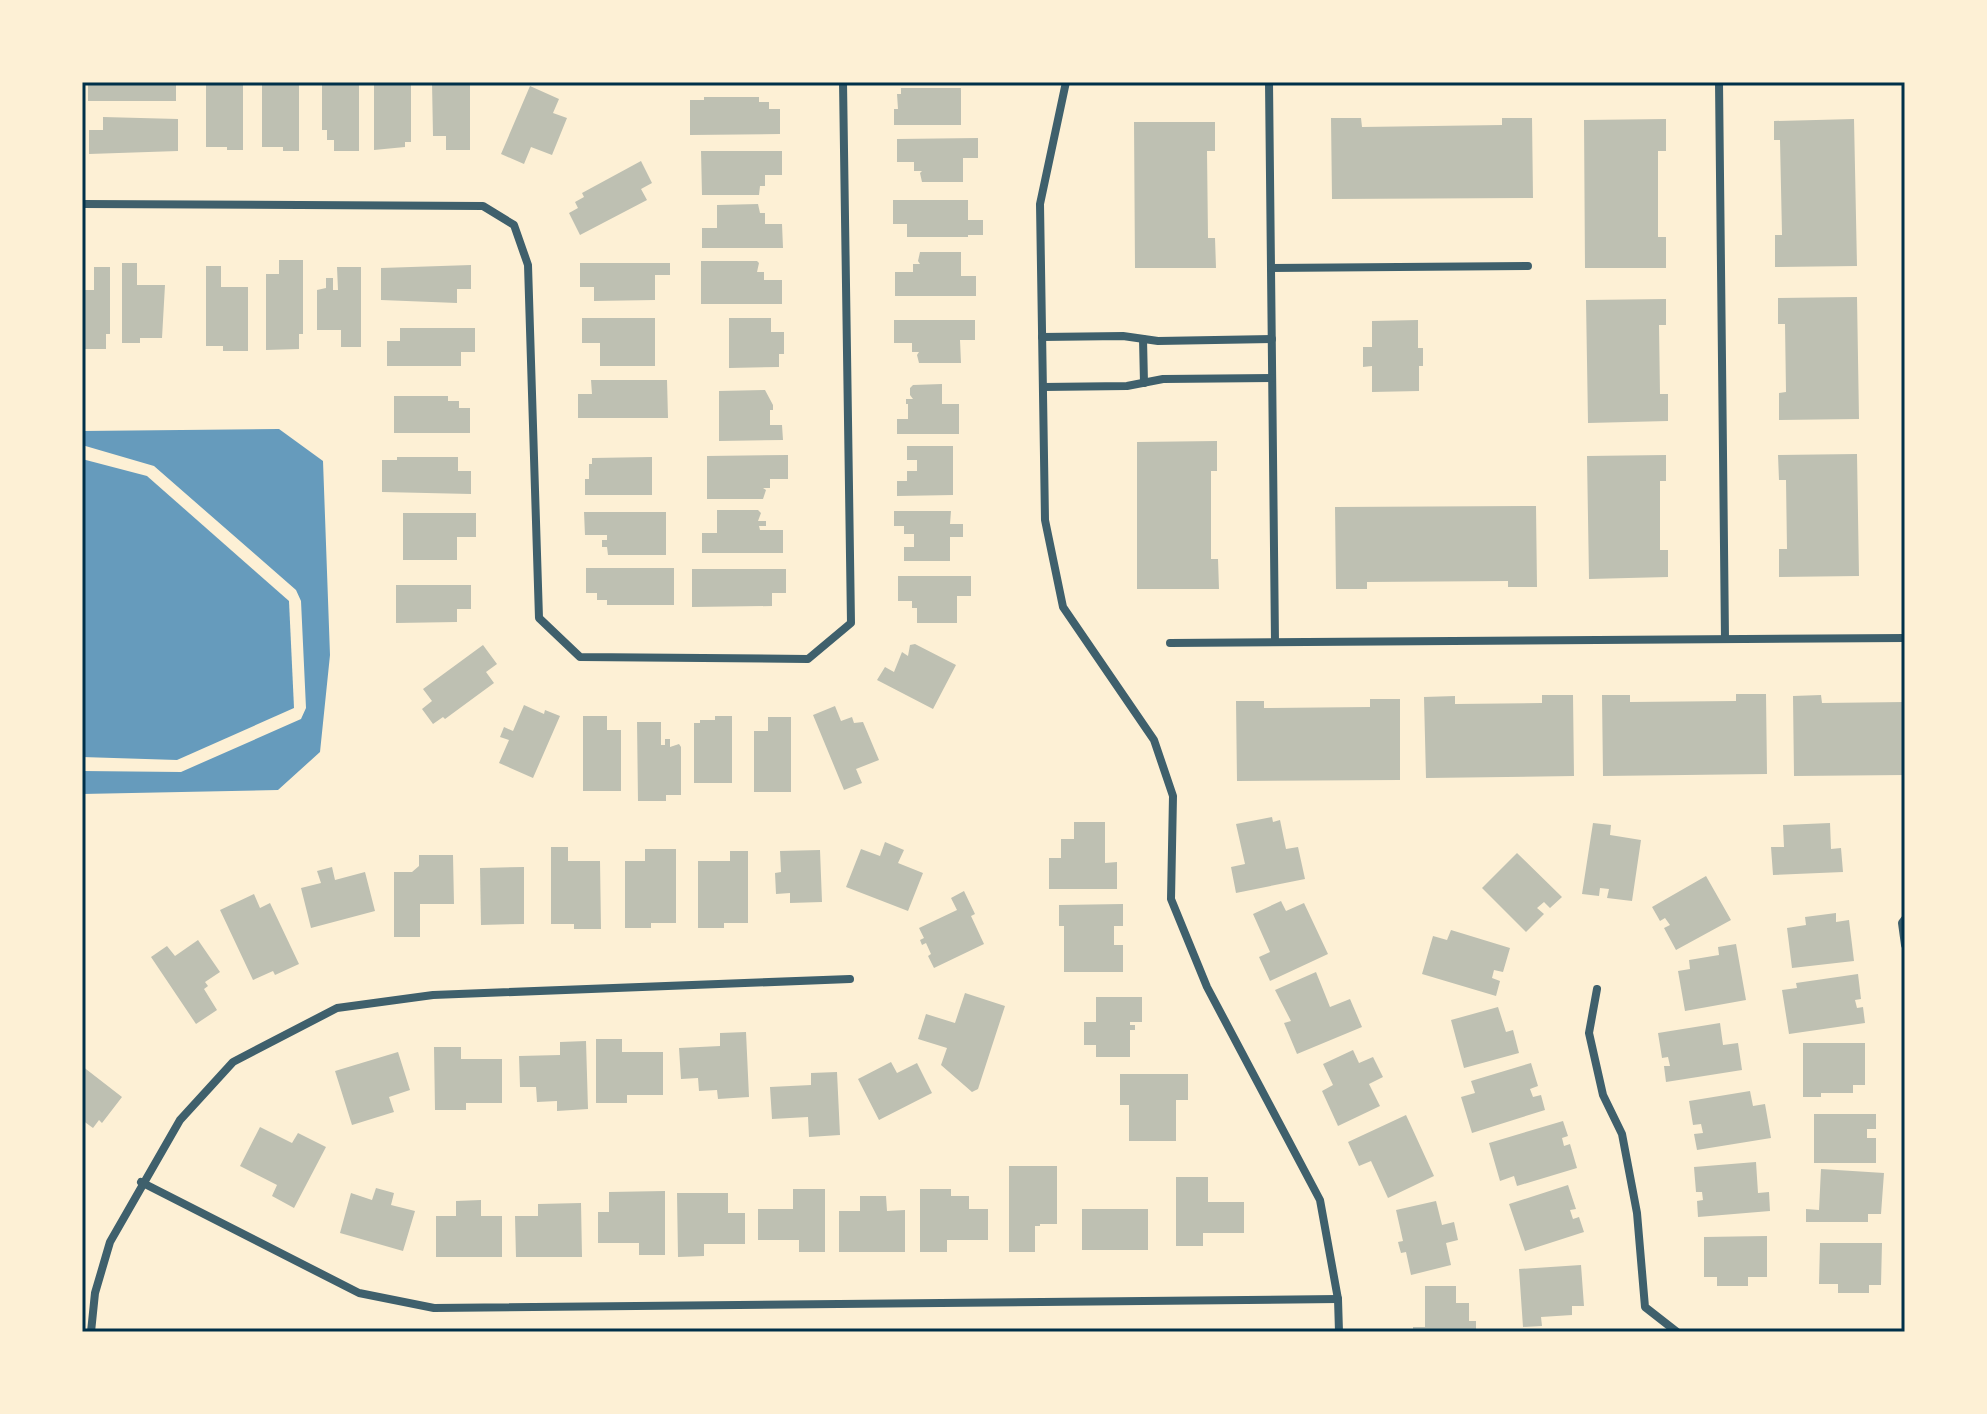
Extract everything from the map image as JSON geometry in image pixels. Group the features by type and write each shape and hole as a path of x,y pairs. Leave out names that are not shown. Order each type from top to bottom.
{"street":[{"path":"82,204 483,206 514,225 528,265 539,618 580,657 808,659 851,623 843,82"},
{"path":"1066,82 1040,204 1045,520 1063,607 1154,740 1173,796 1171,899 1207,987 1320,1200 1338,1299 1339,1332"},
{"path":"1269,82 1275,642"},
{"path":"1719,82 1725,639"},
{"path":"1271,268 1528,266"},
{"path":"1042,337 1123,336 1158,341 1272,339"},
{"path":"1143,339 1144,383"},
{"path":"1043,387 1127,386 1179,379 1272,378"},
{"path":"1170,643 1905,638"},
{"path":"1905,919 1902,923 1905,945"},
{"path":"91,1332 95,1293 110,1242 141,1182 180,1120 233,1062 337,1008 433,995 850,979"},
{"path":"1597,989 1589,1033 1603,1095 1622,1134 1637,1213 1645,1307 1677,1332"},
{"path":"141,1182 359,1293 434,1308 1338,1299"}],"water":[{"path":"279,429 323,461 330,655 320,752 278,790 82,794 82,771 181,772 301,719 306,708 301,601 296,590 154,466 82,445 82,431"},
{"path":"82,459 147,476 289,601 294,708 177,760 82,757"}],"building":[{"path":"88,82 176,82 176,101 88,101"},
{"path":"322,82 359,82 359,151 334,151 334,140 327,140 327,130 322,130"},
{"path":"432,82 470,82 470,150 446,150 446,136 433,136"},
{"path":"206,83 243,83 243,150 206,147"},
{"path":"262,83 299,83 299,151 262,147"},
{"path":"374,83 411,83 411,142 405,142 405,147 374,150"},
{"path":"530,86 559,99 553,113 567,118 552,155 531,147 524,164 501,154"},
{"path":"901,88 961,88 961,125 894,125 894,109 898,109 897,94 901,94"},
{"path":"704,97 759,97 759,102 769,102 769,109 780,109 780,134 690,135 690,100 704,100"},
{"path":"103,117 178,119 178,151 89,154 89,130 103,130"},
{"path":"1331,118 1361,118 1362,127 1502,125 1502,118 1532,118 1533,198 1332,199"},
{"path":"1666,119 1666,151 1658,151 1658,237 1666,237 1666,268 1585,268 1584,120"},
{"path":"1854,119 1857,266 1775,267 1775,235 1782,235 1780,140 1774,140 1774,121"},
{"path":"1134,122 1215,122 1215,151 1207,151 1208,238 1215,238 1216,268 1135,268"},
{"path":"978,138 978,158 963,158 963,182 922,182 922,171 914,171 914,162 897,162 897,139"},
{"path":"701,151 782,151 782,175 765,175 765,186 760,186 759,195 702,195"},
{"path":"641,161 652,183 641,189 647,200 580,235 569,213 578,208 575,202 584,197 582,193"},
{"path":"893,200 968,200 968,220 983,220 983,235 907,237 907,224 893,224"},
{"path":"758,204 760,213 765,213 765,224 782,224 783,248 702,248 702,228 717,228 717,205"},
{"path":"920,252 961,252 961,276 976,276 976,296 895,296 895,272 913,272 913,264 920,264"},
{"path":"279,260 303,260 303,334 299,334 299,349 266,350 266,274 279,274"},
{"path":"701,261 757,261 757,272 764,272 764,280 782,280 782,304 701,304"},
{"path":"122,263 137,263 137,285 165,285 162,338 140,338 140,343 122,343"},
{"path":"580,263 670,263 670,275 655,275 655,300 594,301 594,287 580,287"},
{"path":"471,265 471,289 457,289 457,303 381,300 381,268"},
{"path":"206,266 221,266 221,287 248,287 248,351 223,351 223,346 206,346"},
{"path":"94,267 110,267 110,334 106,334 106,349 82,349 82,290 94,290"},
{"path":"337,267 361,267 361,347 341,347 341,330 317,330 317,290 326,288 326,278 333,278 333,290 338,290"},
{"path":"1857,297 1859,419 1779,420 1779,393 1786,392 1785,324 1778,324 1778,298"},
{"path":"1666,299 1666,325 1659,325 1660,394 1668,394 1668,421 1588,423 1586,300"},
{"path":"582,318 655,318 655,366 600,366 600,343 582,343"},
{"path":"729,318 771,318 771,332 784,332 784,354 779,354 779,367 729,368"},
{"path":"894,320 975,320 975,340 960,340 961,363 919,363 919,352 912,352 912,343 894,343"},
{"path":"1418,320 1418,348 1423,348 1419,391 1372,392 1372,366 1363,367 1363,347 1372,347 1372,321"},
{"path":"400,328 475,328 475,352 461,352 461,366 387,366 387,341 400,341"},
{"path":"591,380 667,380 668,418 578,418 578,394 592,394"},
{"path":"942,384 942,404 959,404 959,434 897,434 897,419 908,419 906,399 913,399 910,388 913,385"},
{"path":"765,390 773,405 770,425 782,425 783,440 719,441 719,391"},
{"path":"394,396 448,396 448,401 459,401 459,408 470,408 470,433 394,433"},
{"path":"1217,441 1217,471 1211,471 1211,559 1218,559 1219,589 1137,589 1137,442"},
{"path":"907,446 953,446 953,495 897,496 897,481 907,481 907,471 917,471 917,460 907,460"},
{"path":"1857,454 1859,576 1779,577 1779,549 1787,549 1786,480 1779,480 1778,455"},
{"path":"788,455 788,479 770,479 770,488 763,488 766,490 763,499 707,499 707,456"},
{"path":"1666,455 1666,481 1660,481 1660,550 1668,550 1668,577 1589,579 1587,456"},
{"path":"397,457 458,457 458,471 471,471 471,494 382,492 382,460 397,460"},
{"path":"652,457 652,495 585,495 585,479 589,479 592,458"},
{"path":"1536,506 1537,587 1508,587 1508,581 1367,582 1367,589 1336,589 1335,507"},
{"path":"717,510 758,510 761,513 758,521 766,521 766,526 759,526 760,530 783,530 783,553 702,553 702,533 717,533"},
{"path":"894,511 951,511 950,524 963,524 963,537 950,537 950,561 904,561 904,547 914,547 914,534 904,534 904,526 894,526"},
{"path":"584,512 666,512 666,555 608,555 607,547 602,547 602,540 607,540 607,535 585,535"},
{"path":"403,513 476,513 476,537 457,537 457,560 403,560"},
{"path":"586,568 674,568 674,605 607,605 607,600 597,600 597,593 586,593"},
{"path":"692,569 786,569 786,593 772,593 772,606 692,607"},
{"path":"898,576 971,576 971,596 957,596 957,623 917,623 917,608 912,608 912,601 898,601"},
{"path":"396,585 471,585 471,609 457,609 457,622 396,623"},
{"path":"915,644 956,665 933,709 877,680 885,667 894,672 902,652 908,656 910,645"},
{"path":"483,645 497,664 486,672 494,683 445,719 443,717 433,724 422,709 432,701 423,689"},
{"path":"1736,694 1766,694 1767,774 1603,776 1602,695 1630,695 1630,702 1736,701"},
{"path":"1542,695 1573,695 1574,776 1426,778 1424,697 1455,696 1455,704 1542,703"},
{"path":"1821,695 1822,703 1905,702 1905,775 1794,776 1793,696"},
{"path":"1370,699 1400,699 1400,780 1237,781 1236,701 1264,701 1264,708 1370,707"},
{"path":"524,705 544,714 545,710 560,716 533,778 499,763 509,740 500,737 504,727 513,731"},
{"path":"835,706 841,721 852,717 854,723 863,722 879,760 856,769 862,783 844,790 813,715"},
{"path":"583,716 607,716 607,730 621,730 621,791 583,791"},
{"path":"715,716 732,716 732,783 694,783 694,723 715,720"},
{"path":"768,717 791,717 791,792 754,792 754,731 768,731"},
{"path":"637,722 661,722 661,745 665,745 665,739 670,739 670,747 679,744 681,747 681,795 666,795 666,801 638,801"},
{"path":"1272,817 1273,822 1280,820 1286,849 1298,847 1305,879 1236,893 1231,867 1245,864 1236,824"},
{"path":"1074,822 1105,822 1105,863 1117,862 1117,889 1049,889 1049,858 1061,858 1061,839 1074,839"},
{"path":"1593,823 1611,825 1610,835 1641,840 1632,901 1607,898 1609,889 1600,888 1599,896 1582,894"},
{"path":"1830,823 1831,849 1841,848 1843,872 1773,875 1771,847 1784,847 1783,825"},
{"path":"885,842 904,850 898,863 923,873 908,911 846,887 861,849 880,856"},
{"path":"551,847 568,847 568,861 600,861 601,929 574,929 574,924 551,924"},
{"path":"645,849 676,849 676,923 651,923 651,928 625,928 625,861 645,861"},
{"path":"820,850 822,902 790,903 790,893 776,894 775,873 781,872 780,851"},
{"path":"730,851 748,851 748,923 724,923 724,928 698,928 698,861 730,861"},
{"path":"1517,853 1562,897 1550,908 1544,902 1537,908 1544,914 1526,932 1482,888"},
{"path":"419,855 453,855 454,904 420,904 420,937 394,937 394,872 412,872 419,866"},
{"path":"332,867 335,880 365,872 375,911 311,928 301,888 321,883 317,871"},
{"path":"524,867 524,924 481,925 480,868"},
{"path":"1706,876 1731,920 1676,950 1664,928 1670,925 1665,918 1660,921 1652,907"},
{"path":"964,891 984,944 934,968 926,943 922,945 920,940 924,938 919,928 957,910 951,898"},
{"path":"254,894 260,908 270,903 299,964 275,975 273,971 253,980 220,910"},
{"path":"1281,901 1286,911 1304,903 1328,954 1270,981 1259,957 1270,952 1253,914"},
{"path":"1123,904 1123,926 1114,926 1114,945 1123,945 1123,972 1064,972 1064,926 1059,926 1059,905"},
{"path":"1836,913 1836,922 1849,920 1854,961 1792,968 1787,928 1806,925 1805,917"},
{"path":"1451,930 1510,948 1503,972 1494,970 1492,978 1500,981 1496,996 1422,974 1433,936 1447,940"},
{"path":"198,940 220,972 205,982 208,986 204,989 217,1010 196,1024 151,957 167,946 175,956"},
{"path":"1736,944 1746,1000 1685,1011 1678,971 1690,969 1689,960 1719,955 1718,947"},
{"path":"1316,972 1330,1007 1350,999 1362,1027 1297,1054 1284,1023 1291,1021 1275,990"},
{"path":"1858,974 1861,999 1855,1000 1857,1008 1863,1007 1865,1023 1789,1034 1782,990 1797,988 1796,983"},
{"path":"965,993 1005,1006 978,1089 972,1092 941,1065 947,1048 918,1039 926,1014 955,1023"},
{"path":"1096,997 1142,997 1142,1022 1130,1022 1130,1025 1135,1025 1135,1030 1130,1030 1130,1057 1096,1057 1096,1045 1084,1045 1084,1022 1096,1022"},
{"path":"1498,1007 1506,1032 1513,1030 1519,1053 1464,1068 1451,1020"},
{"path":"1720,1023 1723,1045 1738,1043 1742,1070 1666,1082 1664,1066 1670,1066 1668,1057 1662,1058 1658,1033"},
{"path":"746,1032 749,1097 718,1099 717,1090 699,1091 698,1078 681,1079 679,1048 720,1046 720,1033"},
{"path":"596,1039 622,1039 622,1052 663,1052 663,1095 627,1095 627,1103 596,1103"},
{"path":"586,1041 588,1109 557,1111 557,1101 537,1102 536,1087 520,1087 519,1056 560,1055 560,1042"},
{"path":"1803,1043 1865,1043 1865,1085 1853,1085 1853,1093 1821,1093 1821,1097 1803,1097"},
{"path":"434,1047 461,1047 461,1059 502,1059 502,1103 466,1103 466,1110 435,1110"},
{"path":"1353,1050 1359,1063 1373,1057 1383,1077 1369,1084 1380,1106 1338,1126 1322,1091 1333,1085 1323,1064"},
{"path":"398,1052 410,1090 389,1097 394,1112 352,1125 335,1071"},
{"path":"891,1062 897,1073 917,1063 932,1093 879,1120 858,1079"},
{"path":"1531,1063 1538,1086 1530,1089 1533,1097 1541,1095 1545,1110 1472,1133 1461,1097 1475,1093 1471,1081"},
{"path":"82,1066 122,1097 102,1123 99,1120 93,1128 82,1120"},
{"path":"837,1072 840,1135 809,1137 808,1117 772,1119 770,1087 811,1085 811,1073"},
{"path":"1120,1074 1188,1074 1188,1100 1176,1100 1176,1141 1129,1141 1129,1105 1120,1105"},
{"path":"1750,1091 1753,1106 1765,1104 1771,1138 1697,1150 1694,1134 1703,1133 1701,1124 1693,1125 1689,1101"},
{"path":"1814,1114 1876,1114 1876,1129 1867,1129 1867,1138 1876,1138 1876,1163 1814,1163"},
{"path":"1406,1115 1434,1176 1388,1198 1371,1161 1359,1166 1348,1142"},
{"path":"1563,1121 1568,1136 1562,1138 1564,1146 1570,1144 1577,1168 1517,1186 1514,1176 1500,1181 1489,1143"},
{"path":"260,1127 292,1143 298,1133 326,1147 294,1208 272,1196 277,1185 240,1166"},
{"path":"1756,1162 1758,1193 1769,1192 1770,1211 1698,1217 1697,1201 1703,1200 1702,1192 1696,1192 1694,1167"},
{"path":"1009,1166 1057,1166 1057,1224 1035,1226 1035,1252 1009,1252"},
{"path":"1821,1169 1884,1173 1881,1214 1868,1214 1868,1222 1806,1222 1806,1209 1819,1210"},
{"path":"1176,1177 1208,1177 1208,1202 1244,1202 1244,1233 1203,1233 1203,1246 1176,1246"},
{"path":"1568,1185 1576,1209 1570,1210 1573,1219 1579,1217 1584,1232 1525,1251 1509,1204"},
{"path":"376,1188 394,1193 391,1205 415,1211 403,1251 340,1233 351,1193 372,1200"},
{"path":"793,1189 825,1189 825,1252 799,1252 799,1240 758,1240 758,1209 793,1209"},
{"path":"920,1189 951,1189 951,1196 969,1196 969,1209 988,1209 988,1240 947,1240 947,1252 920,1252"},
{"path":"665,1191 665,1255 639,1255 639,1243 598,1243 598,1212 609,1212 609,1192"},
{"path":"677,1193 728,1193 728,1213 745,1213 745,1244 704,1244 704,1256 678,1257"},
{"path":"860,1196 886,1196 887,1211 905,1210 905,1252 839,1252 839,1211 860,1211"},
{"path":"481,1200 481,1216 502,1216 502,1257 436,1257 436,1216 456,1216 456,1201"},
{"path":"1436,1201 1442,1225 1454,1222 1458,1240 1446,1243 1451,1265 1411,1275 1406,1252 1401,1253 1398,1242 1403,1241 1396,1210"},
{"path":"581,1203 582,1257 516,1257 515,1216 538,1216 538,1204"},
{"path":"1082,1209 1148,1209 1148,1250 1082,1250"},
{"path":"1767,1236 1767,1277 1748,1277 1748,1286 1717,1286 1717,1277 1704,1277 1704,1237"},
{"path":"1820,1243 1882,1243 1881,1285 1869,1285 1869,1293 1838,1293 1838,1284 1819,1284"},
{"path":"1581,1265 1584,1306 1572,1306 1572,1315 1541,1317 1542,1326 1523,1327 1519,1269"},
{"path":"1425,1286 1456,1286 1456,1303 1469,1303 1469,1321 1476,1321 1476,1332 1413,1332 1413,1327 1425,1327"}]}
